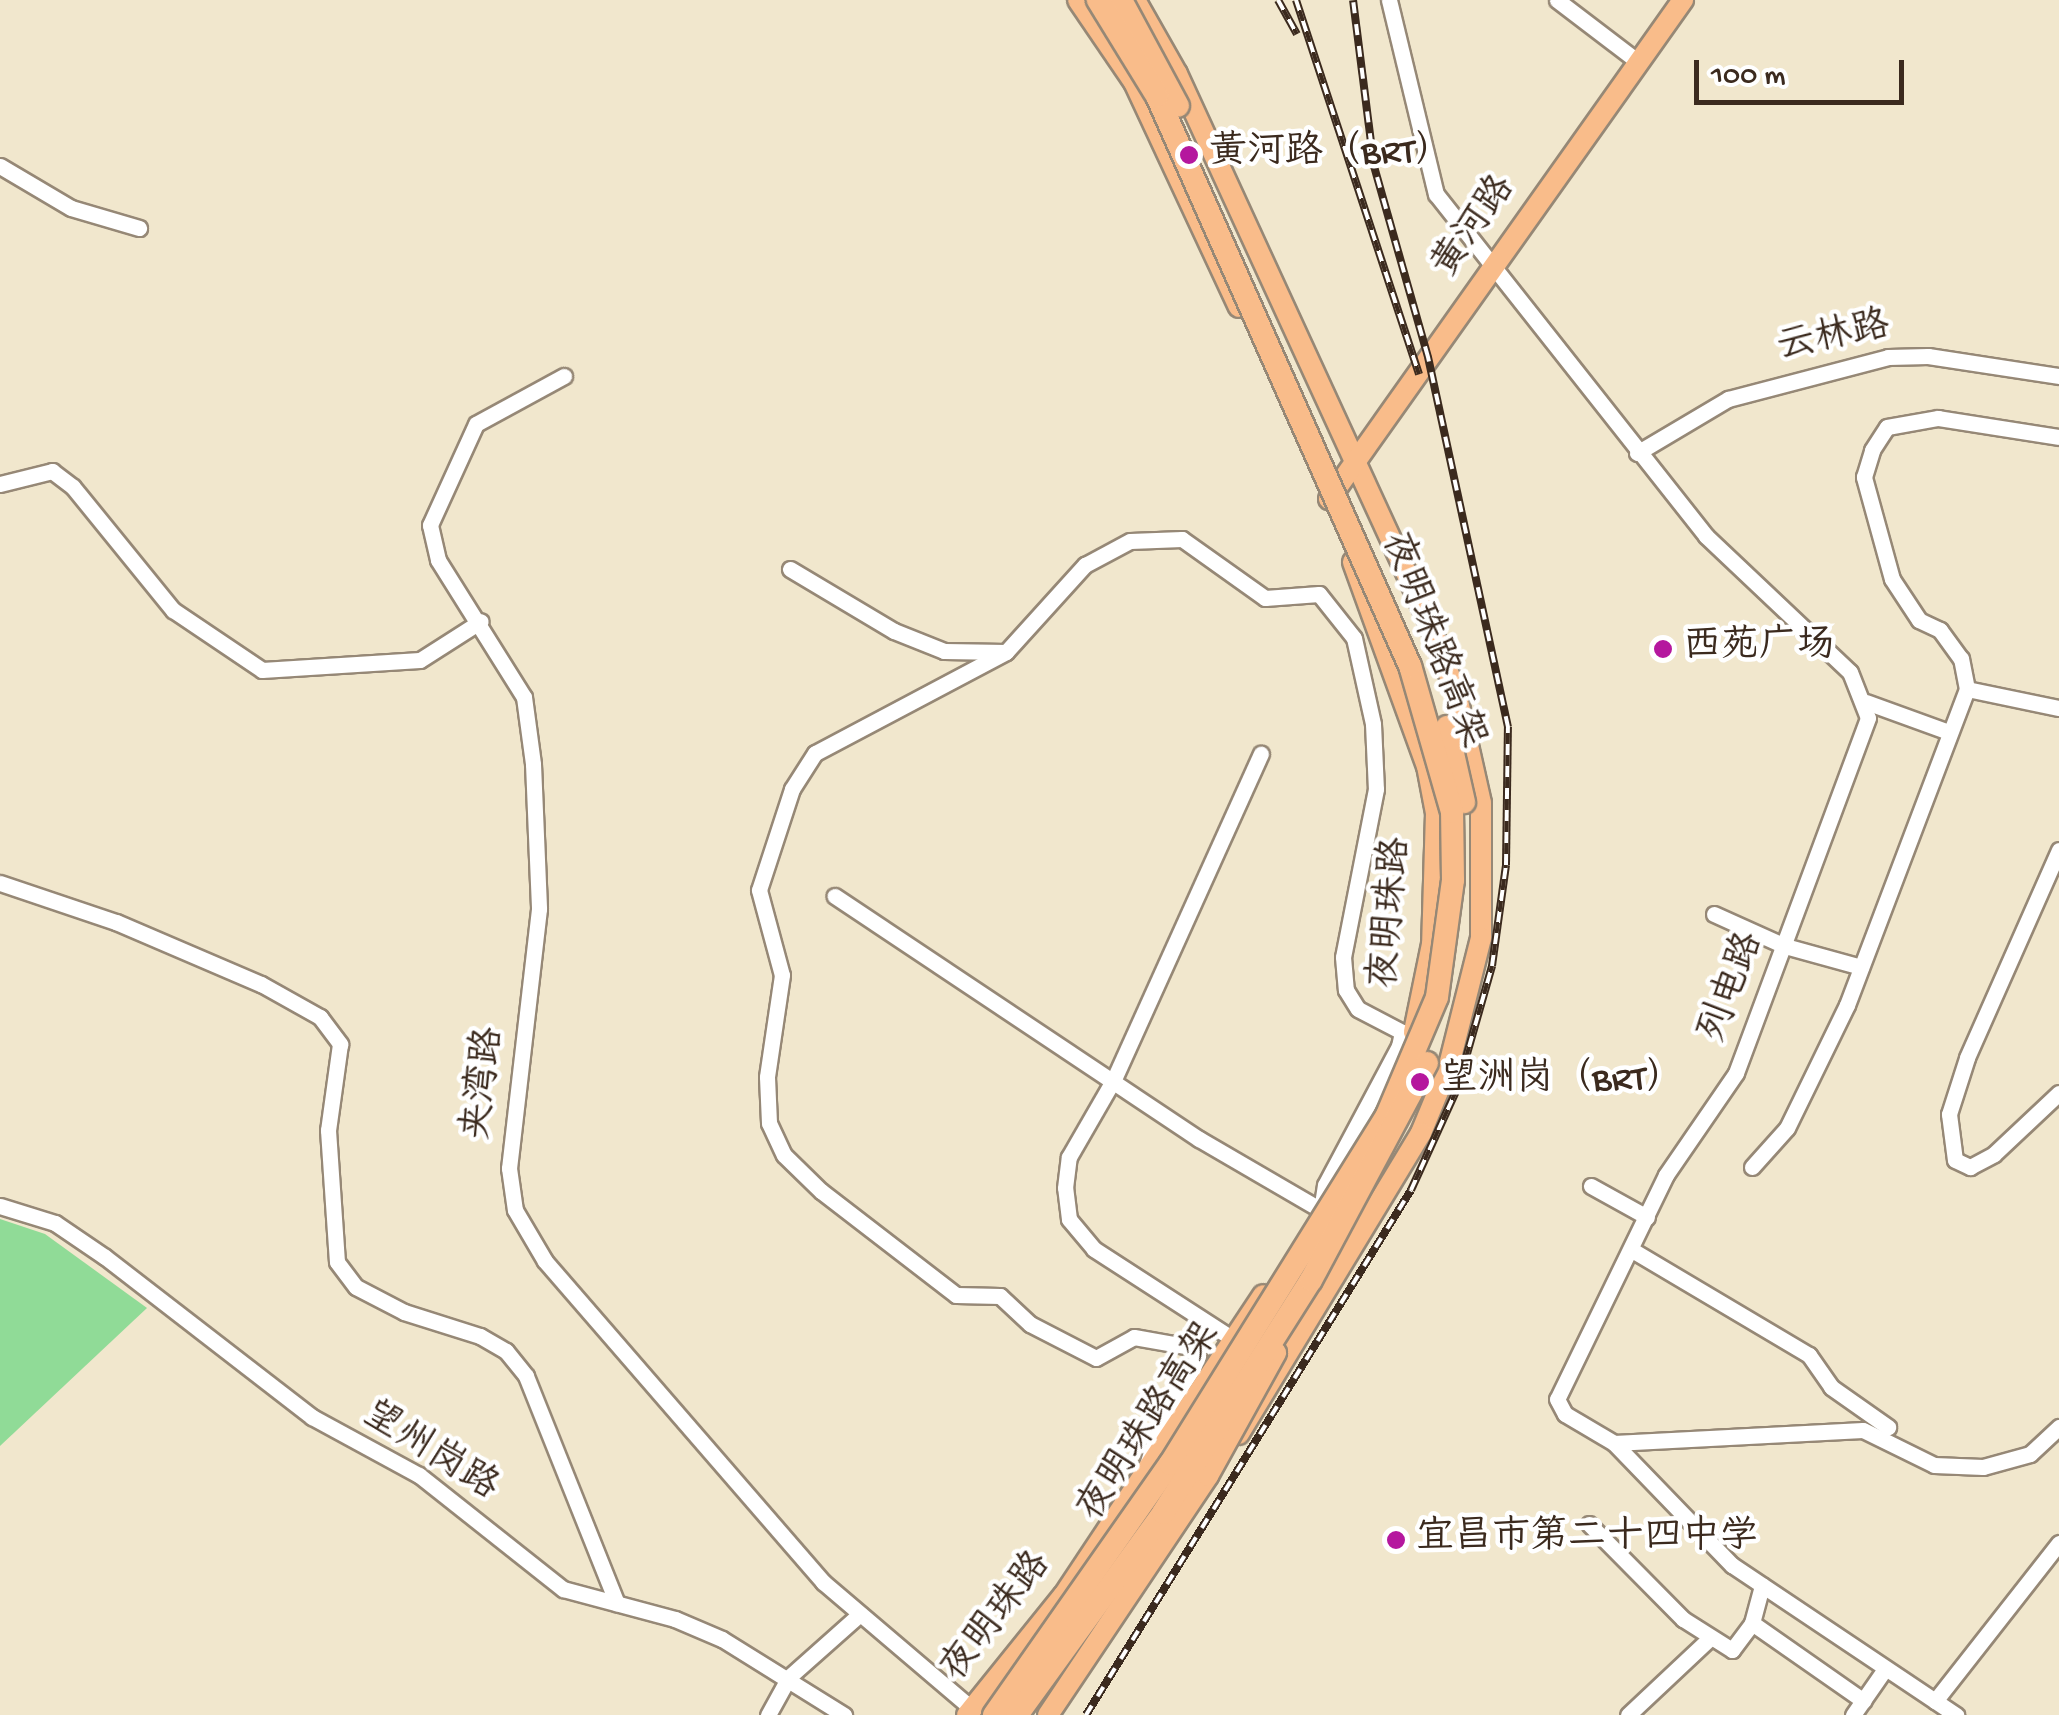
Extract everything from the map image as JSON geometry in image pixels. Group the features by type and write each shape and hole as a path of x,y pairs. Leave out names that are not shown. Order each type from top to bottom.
{"highway":[{"name":"夜明珠路高架","path":"978,1713 1170,1464 1387,1115 1437,997 1453,880 1452,812 1416,680 1157,96 1098,0"},
{"name":"夜明珠路高架","path":"1018,1715 1163,1513 1311,1280 1415,1095 1450,1007 1468,889 1459,766 1413,636 1162,69 1121,0"}],"main road":[{"name":"夜明珠路","path":"978,1713 1146,1476 1321,1210 1379,1110 1418,1023 1438,885 1427,766 1326,493 1134,82 1078,0"},
{"name":"夜明珠路","path":"1018,1715 1091,1635 1268,1395 1421,1132 1468,1008 1484,874 1472,751 1427,618 1177,74 1135,0"},
{"name":"黄河路","path":"1326,493 1668,0"},
{"name":"黄河路","path":"1632,57 1683,0"},
{"path":"1048,1715 1208,1476 1311,1280"}],"street":[{"path":"1389,0 1436,194 1706,536 1839,660 1866,702 1949,732"},
{"path":"1557,0 1632,57"},
{"path":"0,166 71,208 139,228"},
{"name":"云林路","path":"1638,453 1728,398 1888,357 1928,356 2059,376"},
{"name":"夹湾路","path":"564,376 476,424 430,525 438,560 481,622 524,697 539,820 539,909 508,1168 515,1210 545,1261 823,1582 978,1713"},
{"path":"1752,1166 1787,1128 1861,967 1967,688 1968,670 1961,659 1940,630 1919,620 1892,579 1864,477 1872,450 1887,427 1938,418 2059,437"},
{"path":"0,484 52,471 73,487 173,610 262,670 420,660 481,622"},
{"path":"834,896 1199,1139 1321,1210 1325,1185 1402,1032 1358,1009 1346,990 1344,957 1376,788 1373,724 1354,638 1319,594 1265,598 1182,539 1130,541 1085,565 1006,652 815,753 792,789 759,890 782,974 767,1076 769,1122 784,1155 821,1191 956,1295 1000,1296 1030,1324 1096,1358 1150,1335 1191,1347 1198,1356 1152,1438 1146,1476"},
{"path":"790,569 894,631 944,651 1006,652"},
{"path":"1967,688 2059,708"},
{"name":"列电路","path":"1866,702 1866,733 1736,1072 1666,1174 1632,1250 1559,1382 1556,1399 1565,1414 1614,1443 1694,1533 1762,1585 1956,1715"},
{"path":"1233,1339 1094,1249 1069,1219 1069,1157 1114,1079 1261,754"},
{"path":"2059,850 1967,1058 1949,1114 1956,1160 1970,1167 1994,1154 2059,1092"},
{"path":"0,883 116,922 261,984 320,1017 340,1044 328,1130 337,1262 356,1288 404,1312 480,1336 506,1351 526,1376 617,1604"},
{"path":"1714,914 1785,946 1861,967"},
{"path":"1591,1186 1647,1217"},
{"name":"望州岗路","path":"0,1206 56,1223 93,1248 312,1417 419,1475 563,1589 691,1625 789,1677 844,1715"},
{"path":"1632,1250 1809,1355 1831,1387 1888,1428"},
{"path":"1614,1443 1863,1430 1934,1465 1984,1468 2030,1454 2059,1428"},
{"path":"1589,1524 1709,1639 1732,1650 1752,1623 1762,1585"},
{"path":"1935,1701 2059,1543"},
{"path":"768,1715 789,1677 860,1614"},
{"path":"1752,1623 1864,1701"},
{"path":"1628,1715 1709,1639"},
{"path":"1853,1715 1885,1670"}],"green space":[{"path":"0,1219 45,1234 147,1308 0,1446"}],"railway":[{"path":"1278,0 1297,34"},
{"path":"1296,0 1419,374"},
{"path":"1086,1715 1411,1190 1457,1089 1492,966 1506,865 1508,727 1428,357 1374,166 1353,0"}],"place":[{"name":"黄河路（BRT）","path":"1189,155"},
{"name":"西苑广场","path":"1663,649"},
{"name":"望洲岗（BRT）","path":"1420,1082"},
{"name":"宜昌市第二十四中学","path":"1396,1540"}]}
